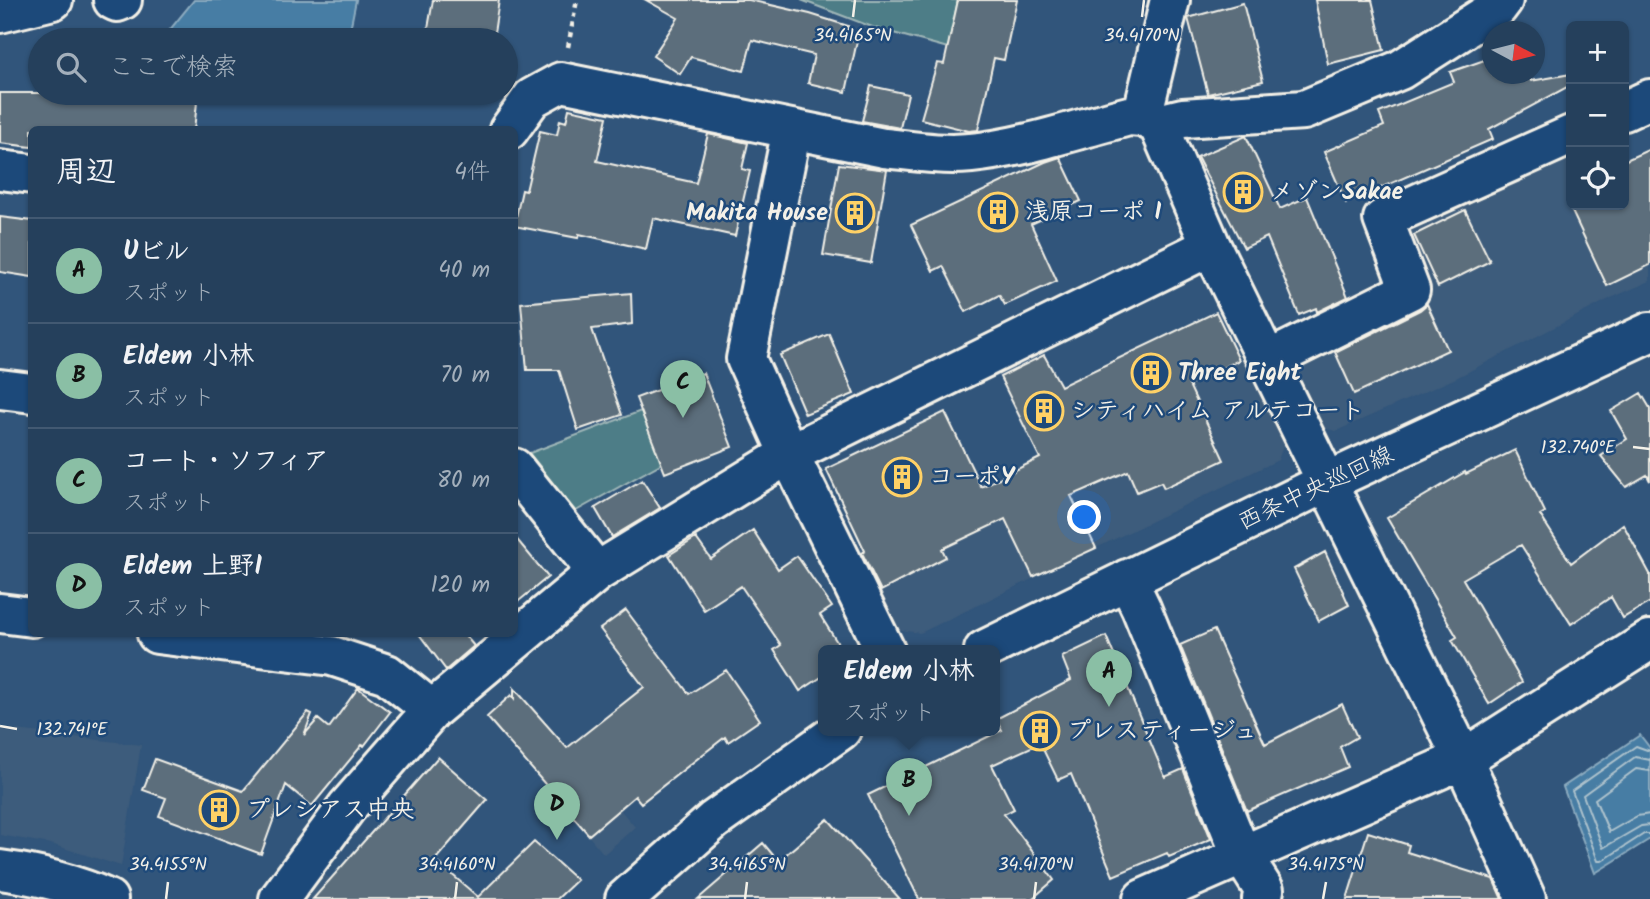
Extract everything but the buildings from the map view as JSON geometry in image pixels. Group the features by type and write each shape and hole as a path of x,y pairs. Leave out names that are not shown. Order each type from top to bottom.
{"street":[{"path":"0,13 53,0"},
{"path":"113,0 121,0"},
{"path":"1170,0 1150,121 1463,759 1526,899"},
{"path":"512,126 532,98 561,82 884,148 969,153 1004,148 1129,116 1150,121 1304,110 1400,71 1496,8 1503,0"},
{"path":"1629,109 1650,100"},
{"path":"792,129 756,260 746,359 789,454 883,645"},
{"path":"1267,361 1410,290 1383,219 1566,137"},
{"path":"0,170 28,174"},
{"path":"279,899 347,807 432,710 597,572 789,454 1212,246"},
{"name":"西条中央巡回線","path":"994,645 1327,482 1650,332"},
{"path":"0,390 28,393"},
{"path":"518,473 597,572"},
{"path":"1127,579 1241,854 1264,890 1262,899"},
{"path":"0,613 28,616"},
{"path":"181,637 332,656 387,674 432,710"},
{"path":"1143,899 1463,759 1650,640"},
{"path":"628,898 714,820 833,736"},
{"path":"0,870 45,876 108,899"}],"path":[{"path":"561,82 577,0"}],"shaded area":[{"path":"1566,152 1566,210 1629,210 1629,200 1650,246 1650,281 1611,298 1456,378 1336,431 1315,426 1294,387 1296,371 1333,346 1426,303 1402,243 1404,231"},
{"path":"1253,354 1288,432 1278,460 920,633 895,629 855,549"},
{"path":"0,728 141,745 121,866 51,844 0,835"},
{"path":"572,753 635,827 604,854 541,780"},
{"path":"324,874 357,899 304,899"}],"green space":[{"path":"801,0 958,0 948,48 875,28"},
{"path":"641,411 662,463 567,516 527,454"}],"water":[{"path":"194,0 356,0 350,28 171,28"},
{"path":"1640,735 1650,748 1650,839 1595,873 1563,787"}],"place":[{"name":"メゾンSakae","path":"1243,192"},
{"name":"浅原コーポ I","path":"998,212"},
{"name":"Makita House","path":"855,213"},
{"name":"Three Eight","path":"1151,373"},
{"name":"シティハイム アルテコート","path":"1044,411"},
{"name":"コート・ソフィア","path":"683,418"},
{"name":"コーポY","path":"902,477"},
{"name":"Uビル","path":"1109,707"},
{"name":"プレスティージュ","path":"1040,731"},
{"name":"プレシアス中央","path":"219,810"},
{"name":"Eldem 小林","path":"909,816"},
{"name":"Eldem 上野I","path":"557,840"}]}
